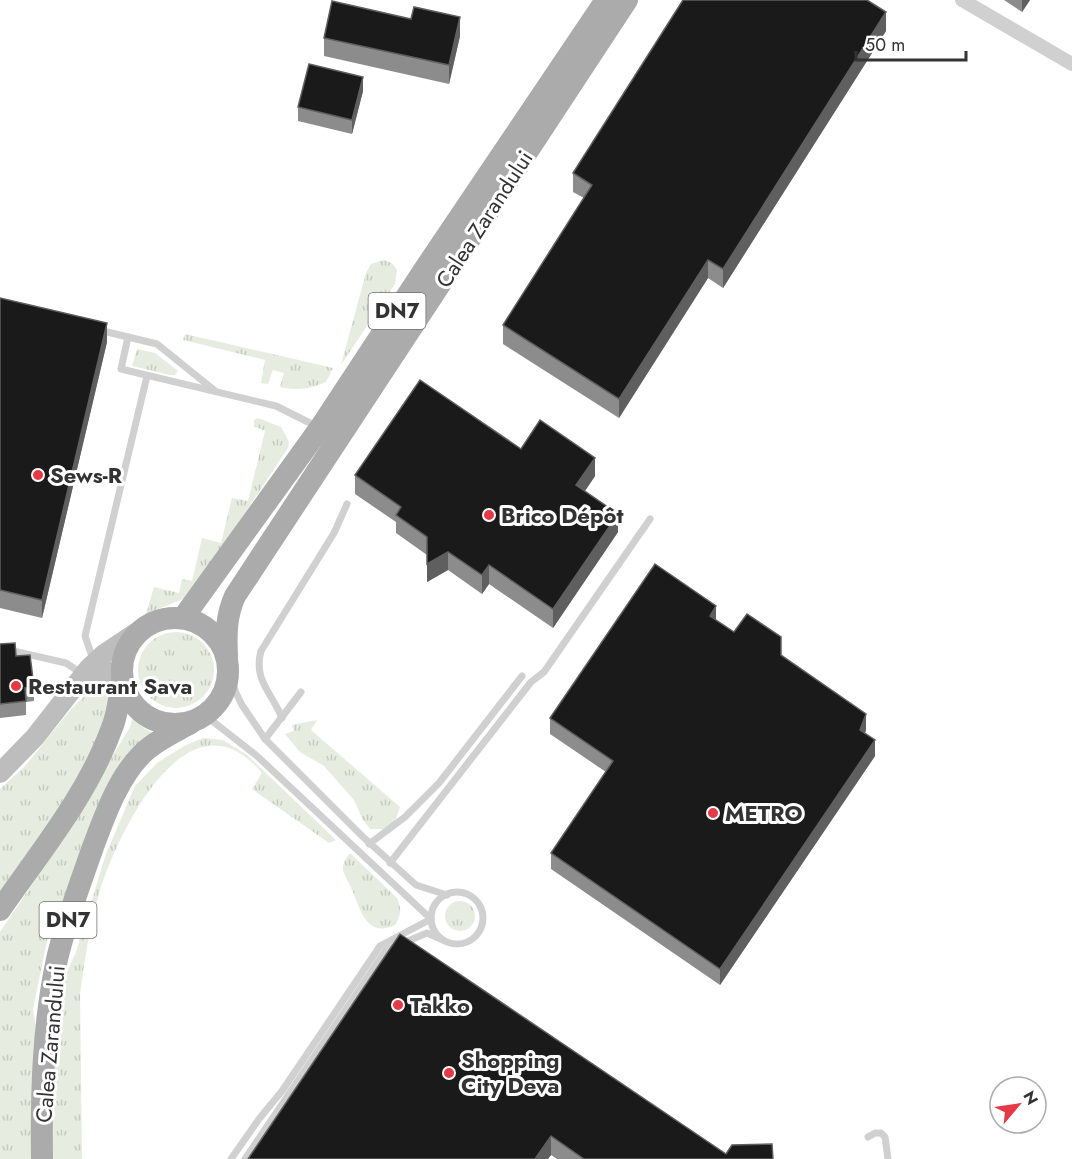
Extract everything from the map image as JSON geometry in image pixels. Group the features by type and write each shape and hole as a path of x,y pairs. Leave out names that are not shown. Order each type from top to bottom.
{"main road":[{"name":"Calea Zarandului","path":"183,618 320,428 606,0"},
{"name":"Calea Zarandului","path":"42,1159 42,1098 48,1020 57,960 74,900 102,824 129,769 154,744 199,719 218,704 226,689 228,664 226,625 228,612 235,596 627,0"},
{"path":"0,773 35,737 89,669 153,622 168,618 183,618 197,622 209,629 220,641 228,664"},
{"name":"DN7","path":"0,910 87,781 113,725 129,644 140,630"},
{"path":"58,708 94,677 122,674 126,693 146,717 160,723 176,725 199,719"}],"street":[{"path":"962,0 1072,63"}],"lane":[{"path":"86,327 157,344 216,392"},
{"path":"128,337 121,369 276,406 320,428"},
{"path":"0,648 89,669 85,636 147,376"},
{"path":"282,718 260,677 261,651 334,533 348,504"},
{"path":"390,863 531,682 544,672 650,519"},
{"path":"228,664 236,693 265,739 390,863 416,885 447,895 458,893 471,897 480,908 482,923 476,936 457,944 427,933 386,950 245,1159"},
{"path":"369,844 411,811 439,783 522,676"},
{"path":"265,739 301,693"},
{"path":"199,719 240,741 431,919 437,935 443,940"},
{"path":"231,1159 282,1091 380,946 431,919 434,907 447,895"},
{"path":"868,1137 881,1133 885,1137 888,1159"}],"green space":[{"path":"384,260 392,263 397,270 395,284 341,365 366,273 371,264"},
{"path":"185,334 333,368 326,382 309,388 280,387 284,373 273,370 268,384 261,383 265,360 183,340"},
{"path":"137,349 155,353 178,371 175,375 170,375 132,366"},
{"path":"258,418 281,427 289,442 288,448 190,596 146,614 154,587 179,593 182,579 192,581 202,538 221,543 232,498 248,501 265,431 254,426 254,420"},
{"path":"169,632 183,632 197,638 208,649 214,663 211,685 203,697 183,708 169,708 155,702 144,691 138,677 138,663 144,649 155,638"},
{"path":"104,685 112,689 111,726 0,902 0,789 25,766 72,708 91,690"},
{"path":"133,716 145,729 159,736 146,742 58,929 48,936 33,1009 38,1040 34,1159 0,1159 0,932 47,862 118,747 130,727"},
{"path":"317,720 311,730 400,807 395,822 388,829 370,829 354,800 324,766 300,752 285,734 294,731 292,725"},
{"path":"203,738 223,740 247,755 336,840 329,843 252,789 262,773 235,751 209,746 184,756 161,776 141,803 110,862 97,899 91,926 80,995 82,1159 46,1159 54,1001 76,952 106,854 135,786 157,763 184,746"},
{"path":"350,853 397,898 400,912 395,925 378,928 371,925 362,914 343,869"},
{"path":"460,901 471,905 475,916 471,927 460,931 449,927 445,916 449,905"}],"building":[{"path":"683,0 867,0 886,12 723,269 708,260 619,399 503,325 592,185 573,173"},
{"path":"332,1 411,19 414,7 460,17 449,65 324,38"},
{"path":"309,64 363,77 352,120 298,107"},
{"name":"Sews-R","path":"0,298 107,323 42,600 0,590"},
{"name":"Brico Dépôt","path":"420,380 521,449 540,420 595,458 576,485 618,514 553,609 489,565 482,575 448,552 427,564 427,537 396,515 401,507 355,475"},
{"name":"METRO","path":"655,564 716,606 710,616 734,632 747,614 781,637 781,655 866,714 860,730 875,740 720,969 551,853 613,761 550,718"},
{"name":"Restaurant Sava","path":"15,643 16,656 30,655 34,687 25,688 26,701 0,704 0,644"},
{"name":"Shopping City Deva","path":"400,934 726,1154 732,1145 772,1144 773,1159 584,1159 551,1136 535,1159 248,1159"}],"place":[{"name":"Sews-R","path":"38,475"},
{"name":"Brico Dépôt","path":"489,515"},
{"name":"Restaurant Sava","path":"16,686"},
{"name":"METRO","path":"713,813"},
{"name":"Takko","path":"398,1005"},
{"name":"Shopping City Deva","path":"449,1073"}]}
